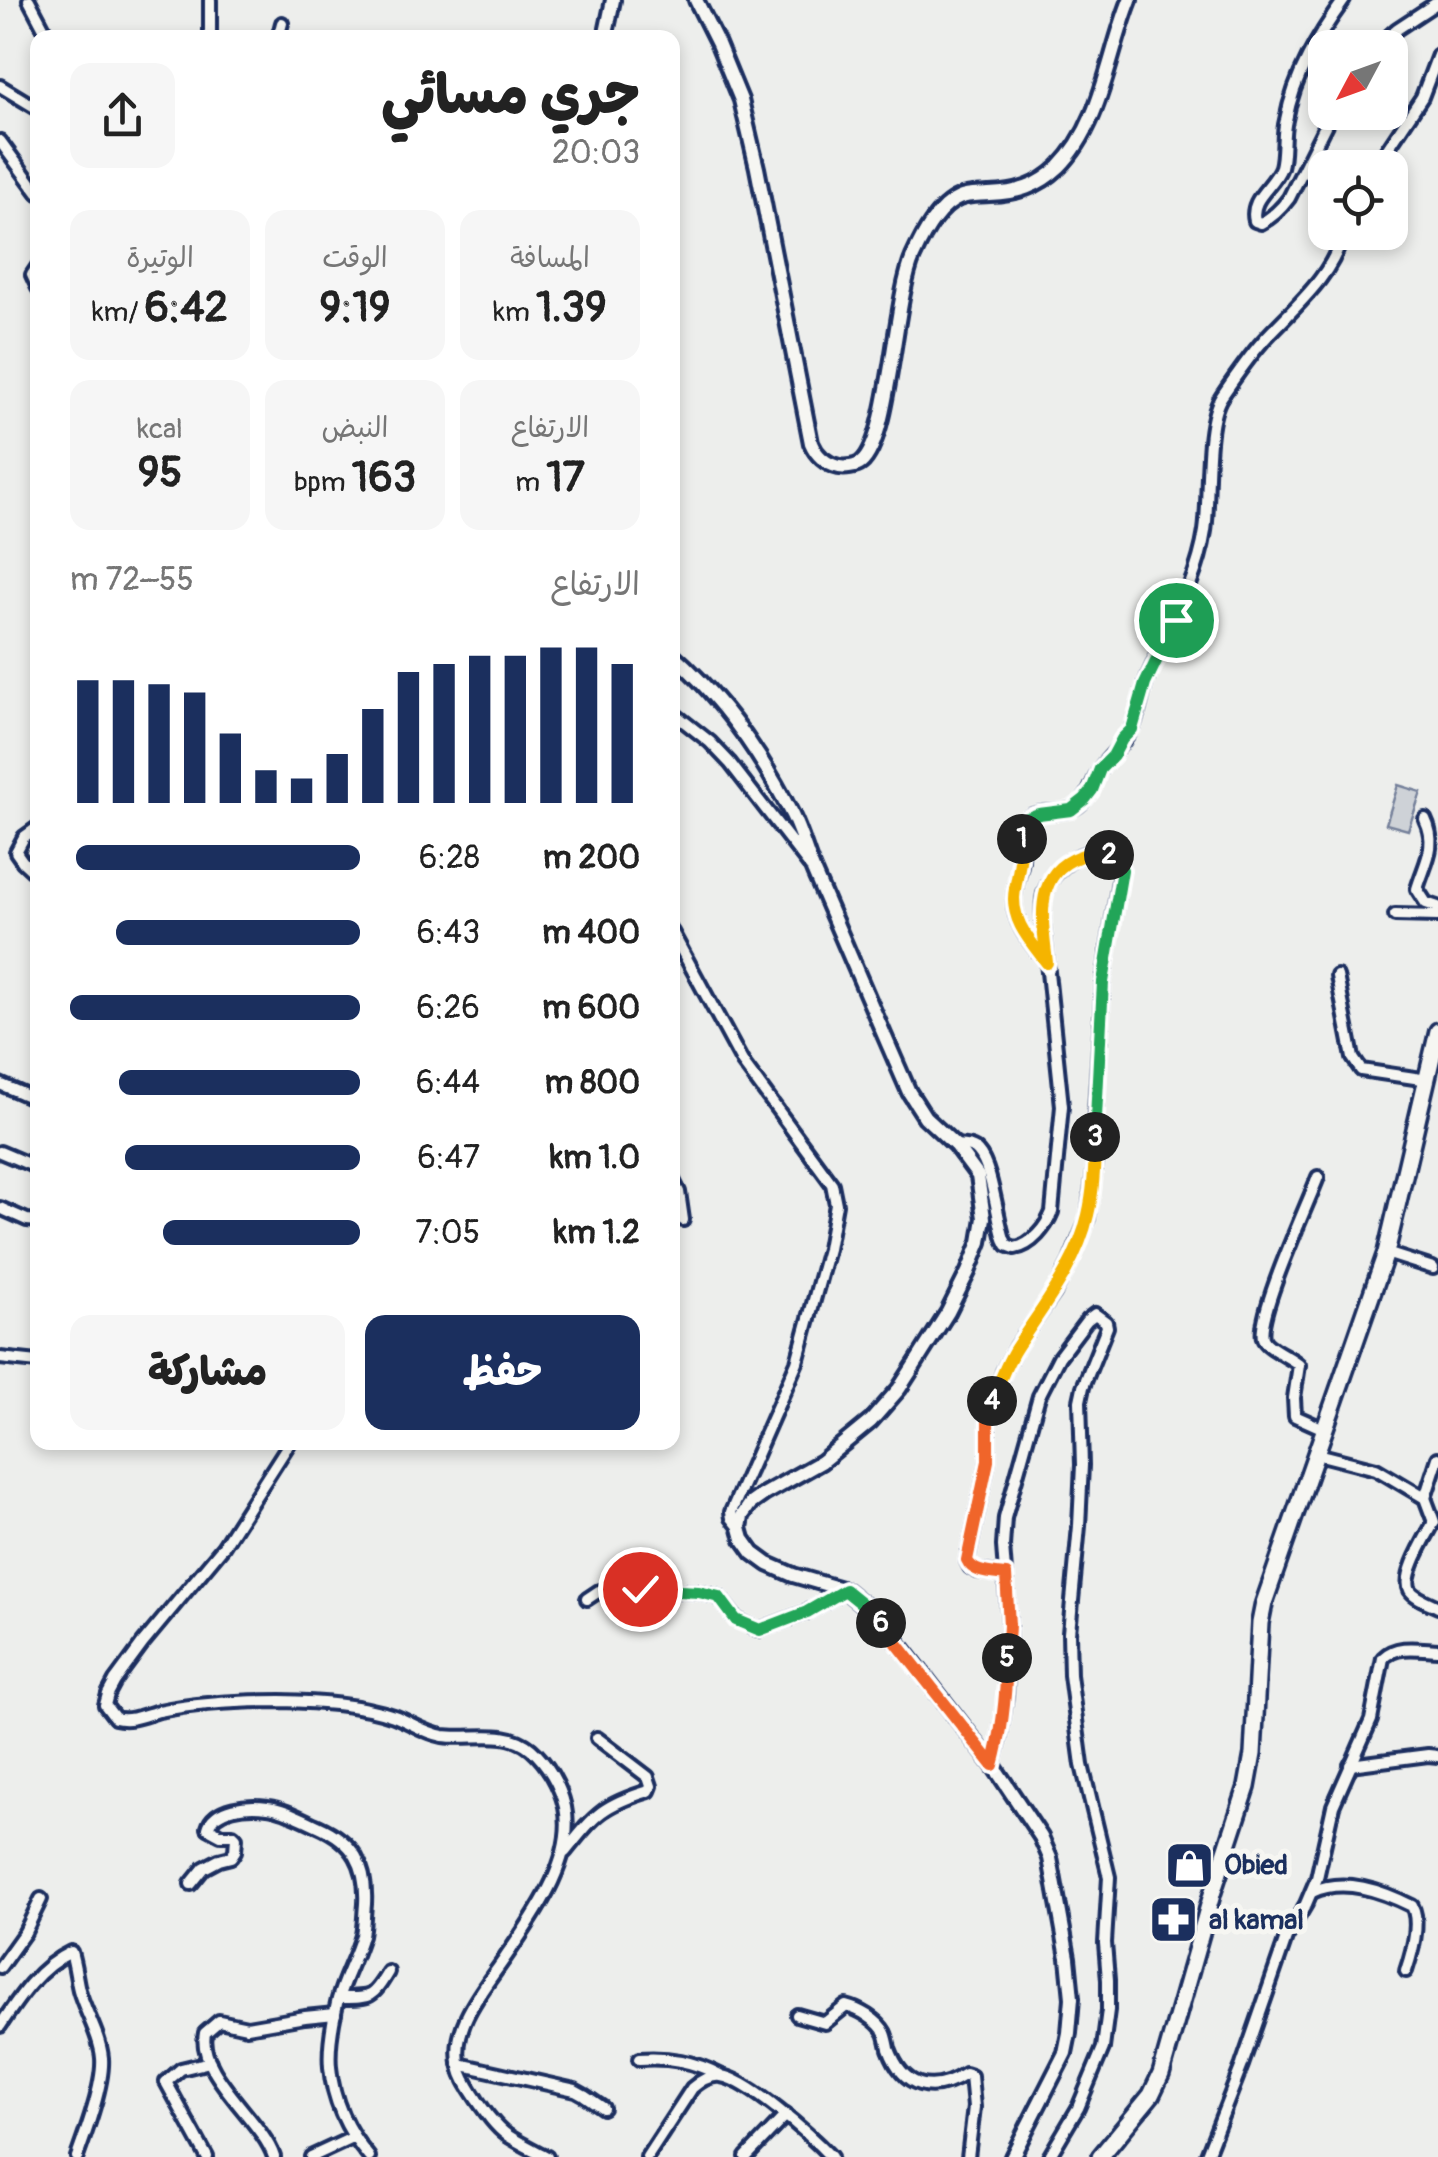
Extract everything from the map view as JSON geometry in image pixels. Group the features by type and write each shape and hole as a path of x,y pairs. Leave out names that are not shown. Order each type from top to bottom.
{"main road":[{"path":"1100,2157 1151,2095 1168,2051 1247,1787 1264,1603 1386,1253 1438,1030"}],"street":[{"path":"29,0 45,30"},
{"path":"210,0 210,30"},
{"path":"606,30 612,0"},
{"path":"696,0 740,100 811,443 815,453 826,462 849,468 861,463 876,440 904,290 912,260 931,224 948,204 960,197 1024,190 1042,182 1073,152 1092,114 1130,0"},
{"path":"1324,30 1344,0"},
{"path":"1396,30 1438,2"},
{"path":"280,30 282,23"},
{"path":"1387,150 1422,97 1438,55"},
{"path":"1308,60 1286,118 1280,167 1274,182 1254,206 1255,220 1261,223 1280,210 1323,130"},
{"path":"0,86 30,103"},
{"path":"0,141 30,182"},
{"path":"1047,963 1021,928 1014,904 1022,857 1022,826 1028,818 1039,814 1078,806 1092,790 1100,769 1132,729 1145,684 1195,572 1205,532 1211,444 1219,402 1246,362 1329,266 1338,250"},
{"path":"680,661 751,743 794,818 812,869 909,1092 925,1117 955,1145 978,1176 984,1218 980,1242 948,1312 899,1389 871,1421 821,1462 750,1504 740,1528"},
{"path":"680,718 730,764 812,869"},
{"path":"1425,820 1433,831 1434,850 1417,889 1426,903 1438,907"},
{"path":"30,833 16,852 30,869"},
{"path":"955,1145 970,1146 980,1153 1004,1239 1008,1245 1021,1248 1046,1224 1052,1212 1062,1106 1042,899 1053,875 1065,863 1098,852 1112,857 1122,870 1101,1002 1095,1162 1088,1218 1054,1293 1016,1347 990,1404 988,1461 968,1546 970,1567 1006,1575"},
{"path":"1396,915 1438,916"},
{"path":"680,947 743,1064 824,1172 835,1193 832,1233 797,1362 730,1512 732,1518 753,1553 768,1564 845,1590 890,1632 993,1765 1042,1837 1050,1858 1072,1998 1065,2053 1012,2157"},
{"path":"1337,976 1353,1058 1361,1070 1428,1080"},
{"path":"0,1084 30,1097"},
{"path":"0,1152 30,1165"},
{"path":"1318,1176 1266,1306 1263,1340 1300,1366 1295,1416 1324,1429"},
{"path":"680,1203 683,1220"},
{"path":"0,1208 30,1220"},
{"path":"1386,1253 1432,1268"},
{"path":"993,1765 1006,1695 1009,1625 1003,1546 1005,1518 1039,1396 1059,1357 1095,1314 1108,1327 1080,1402 1078,1558 1070,1611 1069,1657 1082,1764 1109,1877 1105,1943 1108,2010 1103,2048 1078,2108 1049,2157"},
{"path":"0,1358 30,1361"},
{"path":"285,1450 223,1547 144,1643 116,1681 105,1705 115,1718 128,1720 159,1711 222,1704 308,1702 390,1715 439,1735 517,1739 544,1762 563,1797 566,1835 561,1857 538,1911 480,1991 460,2041 459,2064 464,2080 496,2125 547,2157"},
{"path":"1317,1454 1376,1470 1425,1498"},
{"path":"1438,1458 1425,1498 1434,1522 1409,1571 1408,1583 1413,1594 1438,1607"},
{"path":"587,1599 600,1591 699,1592 719,1597 736,1620 760,1630 807,1612 845,1590"},
{"path":"1206,2157 1286,1938 1318,1878 1333,1806 1371,1720 1383,1658 1392,1650 1438,1650"},
{"path":"561,1857 600,1811 648,1791 651,1786 648,1777 597,1738"},
{"path":"1350,1764 1438,1756"},
{"path":"191,1884 204,1868 231,1857 235,1851 233,1835 220,1835 208,1828 217,1814 238,1808 269,1807 327,1830 351,1849 361,1864 365,1884 362,1934 338,1998 329,2065 338,2109 369,2157"},
{"path":"1312,1892 1330,1886 1374,1890 1412,1906 1416,1915 1413,1949 1406,1970"},
{"path":"0,1967 41,1899"},
{"path":"0,2026 22,1993 54,1960 71,1952 79,1990 102,2057 86,2134 77,2157"},
{"path":"338,1998 369,1998 388,1972"},
{"path":"797,2014 825,2023 846,2006 852,2006 885,2033 897,2064 914,2084 945,2086 965,2074 971,2076 974,2107 968,2157"},
{"path":"274,2157 266,2139 235,2102 210,2062 205,2032 219,2021 247,2027 335,2014"},
{"path":"639,2059 677,2059 699,2064 736,2082 786,2115 831,2157"},
{"path":"207,2157 166,2082 181,2069 210,2062"},
{"path":"459,2064 574,2090 603,2108"},
{"path":"647,2157 692,2088 701,2080 721,2076"},
{"path":"746,2157 786,2115"},
{"path":"312,2157 354,2137"}],"shaded area":[{"path":"1398,785 1421,792 1408,830 1386,824"}],"place":[{"name":"Obied","path":"1189,1865"},
{"name":"al kamal","path":"1174,1920"}],"route":[{"path":"640,1589 719,1597 736,1620 760,1630 807,1612 845,1590 890,1632 993,1765 1006,1695 1006,1575 970,1567 968,1546 988,1461 990,1404 1016,1347 1054,1293 1088,1218 1095,1162 1101,1002 1122,870 1112,857 1098,852 1076,857 1053,875 1042,899 1047,963 1016,916 1014,893 1022,857 1022,826 1028,818 1039,814 1071,810 1092,790 1100,769 1132,729 1145,684 1176,620"}]}
